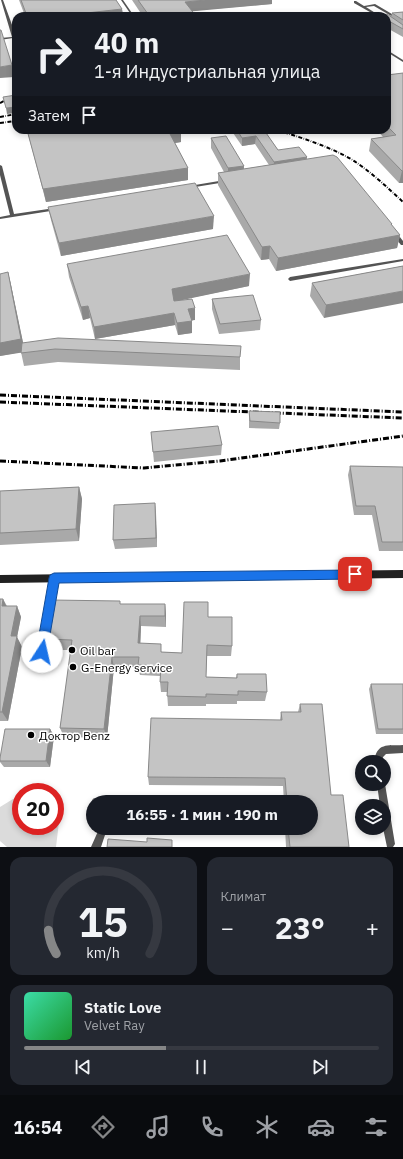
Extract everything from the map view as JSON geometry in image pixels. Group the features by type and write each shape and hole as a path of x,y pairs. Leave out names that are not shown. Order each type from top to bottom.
{"main road":[{"path":"0,579 403,574"}],"lane":[{"path":"2,0 12,28"},
{"path":"122,0 130,12"},
{"path":"355,2 373,12"},
{"path":"363,6 374,4 388,12"},
{"path":"391,14 396,17 391,19"},
{"path":"0,39 12,37"},
{"path":"391,54 403,61"},
{"path":"0,166 12,216"},
{"path":"183,188 230,181"},
{"path":"0,218 58,209"},
{"path":"389,226 403,244"},
{"path":"290,279 403,260"},
{"path":"42,652 54,578"},
{"path":"380,755 384,750 403,749"},
{"path":"382,791 390,844"},
{"path":"96,847 101,835"}],"shaded area":[{"path":"12,800 12,835 57,835 56,847 7,847 0,841 0,807"}],"building":[{"path":"21,0 116,0 122,9 95,12 26,12"},
{"path":"138,0 206,0 185,2 193,12 147,12"},
{"path":"403,12 403,20 392,13"},
{"path":"391,17 403,25 403,29 391,22"},
{"path":"0,30 12,65 0,67"},
{"path":"403,73 403,171 371,139 396,135 391,130 391,74"},
{"path":"12,96 12,107 6,108 3,97"},
{"path":"28,134 170,134 188,168 43,189"},
{"path":"240,134 267,134 278,150 299,147 307,157 274,162 256,136 242,138"},
{"path":"226,136 244,166 228,168 211,138"},
{"path":"333,155 337,157 400,235 278,258 270,246 262,247 218,173"},
{"path":"195,183 214,216 59,243 48,207"},
{"path":"227,235 250,274 172,289 174,301 192,299 195,308 188,309 192,321 177,323 174,313 94,327 88,306 81,307 67,264"},
{"path":"403,266 403,291 326,305 312,283"},
{"path":"8,272 21,339 0,343 0,274"},
{"path":"253,295 261,320 220,324 212,299"},
{"path":"58,338 241,346 240,357 55,349 21,353 22,343"},
{"path":"249,411 280,412 280,423 250,421"},
{"path":"218,426 222,445 153,452 151,432"},
{"path":"350,466 403,467 403,542 382,542 375,506 356,506"},
{"path":"79,487 76,529 0,533 0,491"},
{"path":"155,503 156,538 113,540 114,505"},
{"path":"0,599 3,599 2,606 17,606 11,636 17,636 2,712 0,712"},
{"path":"51,600 120,601 120,604 165,604 165,616 140,616 138,643 161,644 161,652 182,653 184,602 208,602 208,617 232,617 232,646 207,645 206,677 237,678 237,674 266,674 267,692 238,691 238,695 206,694 206,697 167,696 168,682 160,682 161,666 138,665 139,657 112,657 104,729 60,728 72,640 44,639"},
{"path":"371,684 403,684 403,729 378,729"},
{"path":"300,704 322,704 331,795 343,795 349,847 290,847 289,835 318,835 318,795 286,795 285,778 148,777 151,718 282,720 281,712 301,712"},
{"path":"5,729 50,729 46,761 0,761"},
{"path":"147,838 172,840 172,847 107,847 108,839 147,842"}],"railway":[{"path":"4,101 12,98"},
{"path":"0,103 4,101"},
{"path":"0,117 12,115"},
{"path":"0,123 12,122"},
{"path":"289,134 324,146 351,159 372,174 403,202"},
{"path":"0,395 403,412"},
{"path":"0,402 403,418"},
{"path":"0,461 144,468 220,461 403,436"}],"place":[{"name":"Oil bar","path":"72,650"},
{"name":"G-Energy service","path":"73,667"},
{"name":"Доктор Benz","path":"31,735"}],"route":[{"path":"42,652 54,578 355,574"}]}
